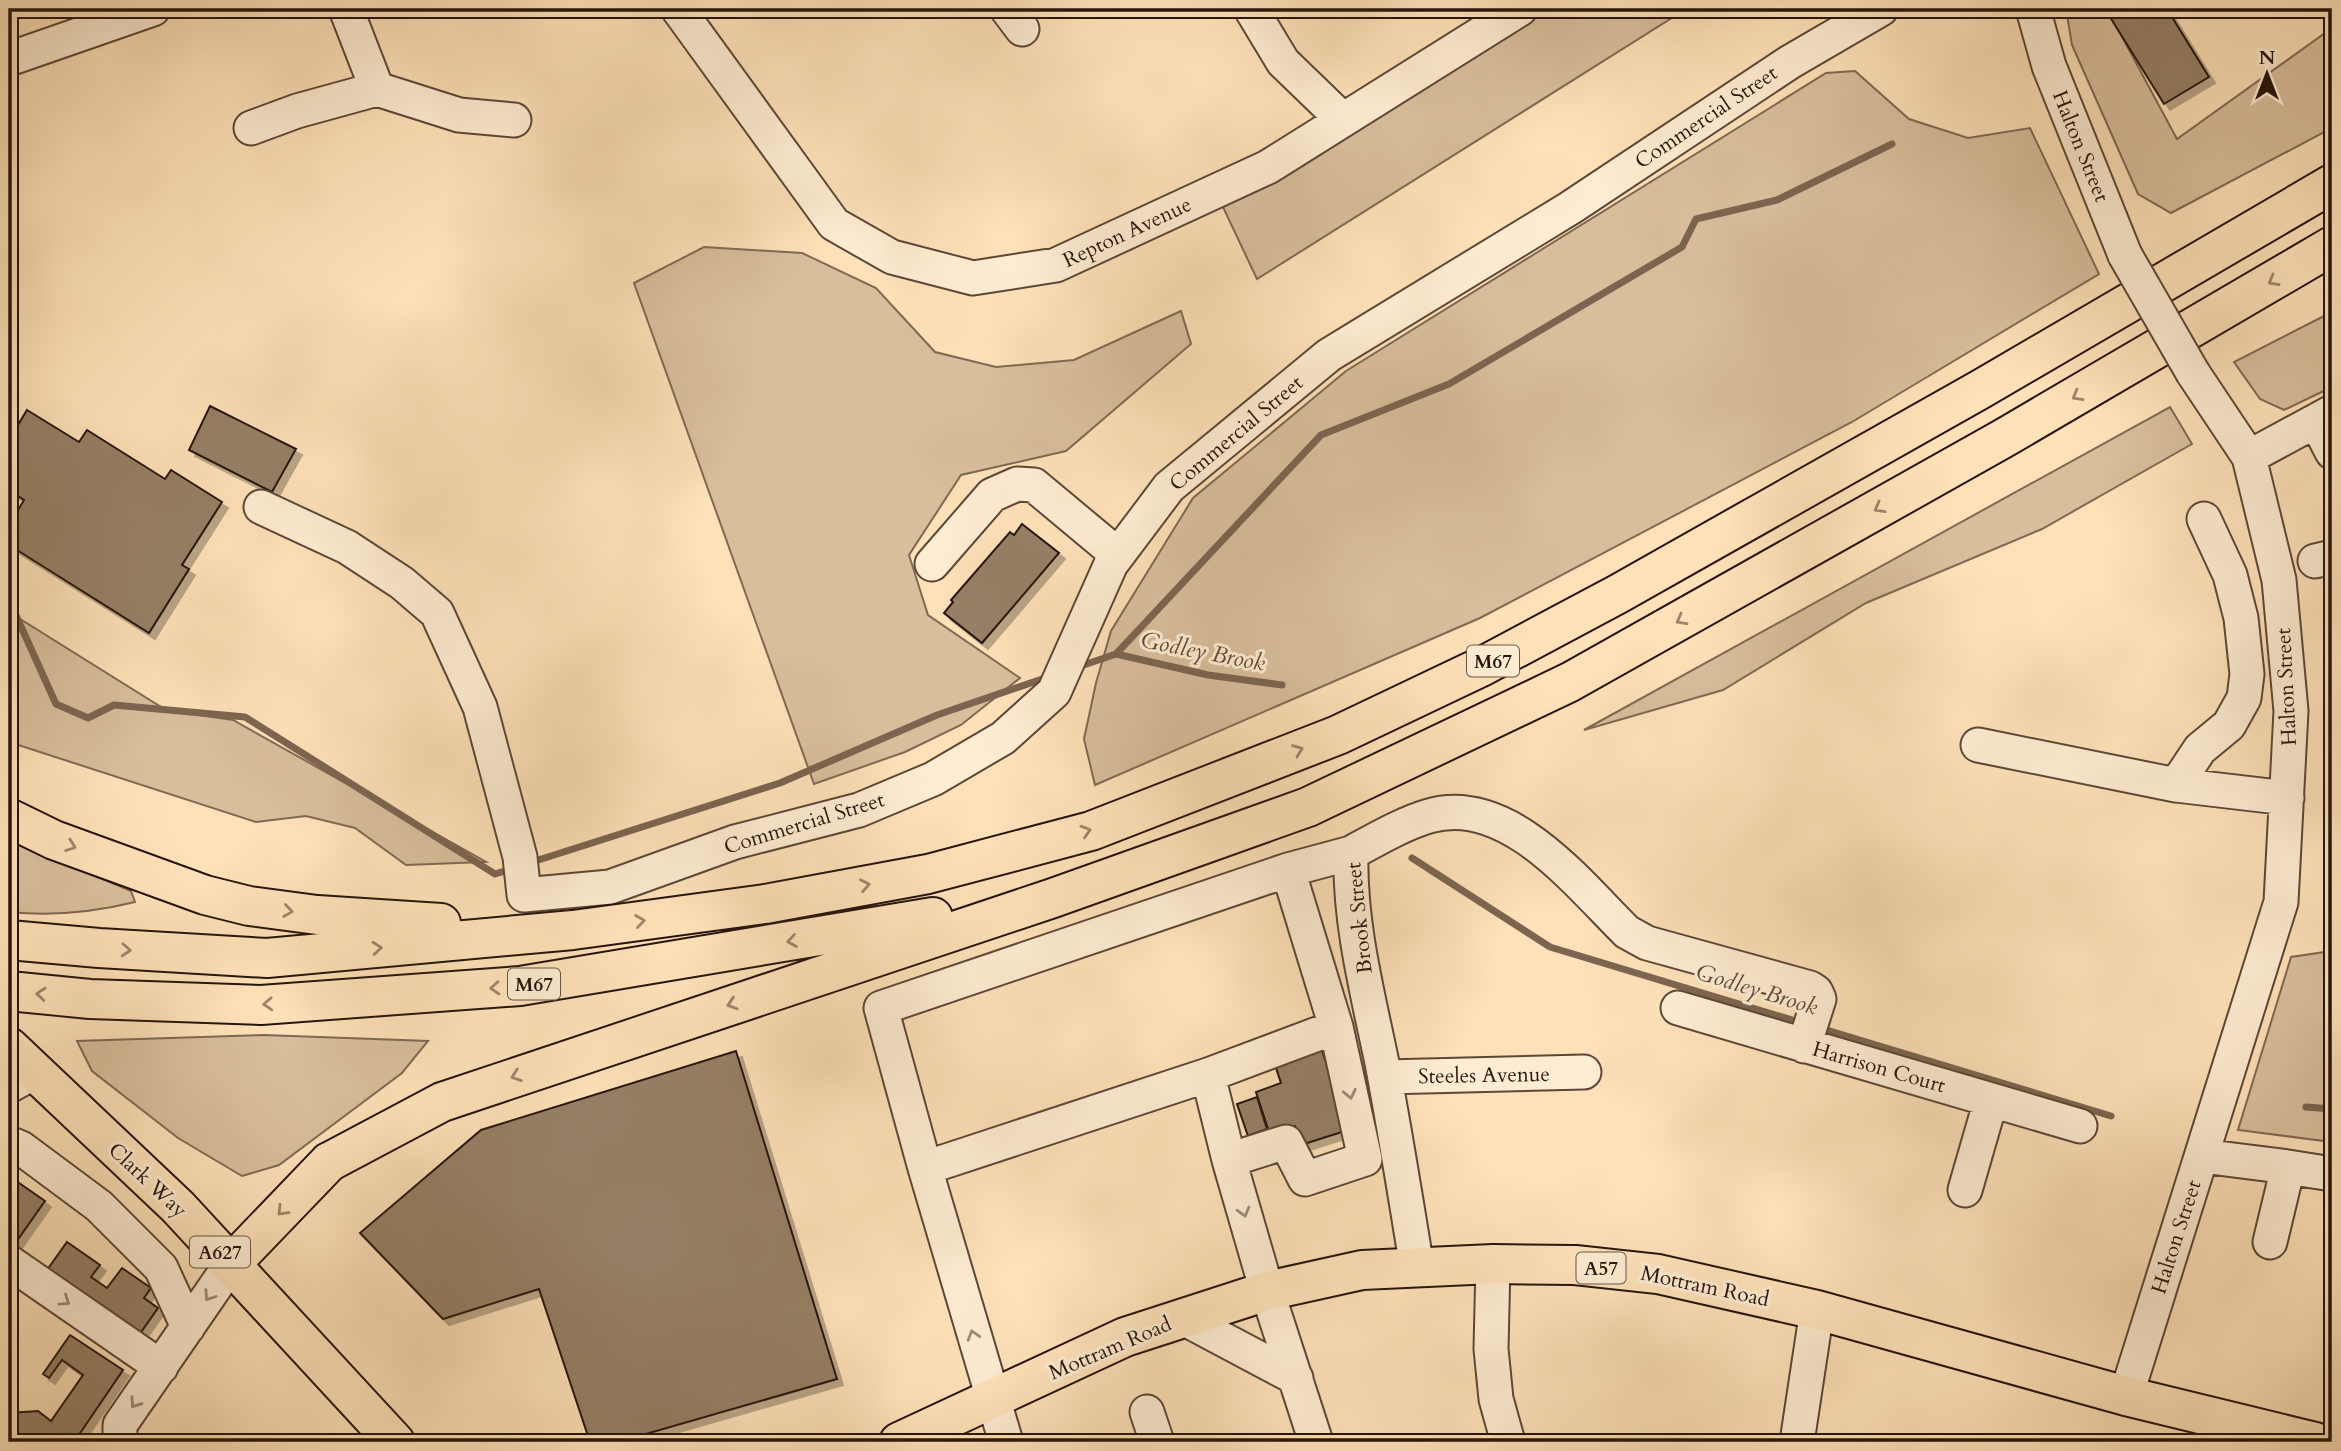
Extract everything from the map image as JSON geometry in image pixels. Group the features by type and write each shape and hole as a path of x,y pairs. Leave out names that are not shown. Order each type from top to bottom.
{"main road":[{"name":"M67","path":"9,940 267,958 573,930 765,904 928,874 1091,831 1338,735 1483,666 1618,594 1981,389 2332,184"},
{"name":"M67","path":"329,1161 442,1102 1053,898 1308,807 1570,682 2004,439 2332,246"},
{"name":"M67","path":"9,818 54,840 205,895 249,906 317,915 573,930"},
{"name":"M67","path":"9,992 90,999 261,1005 520,986 1053,898"},
{"name":"Clark Way","path":"17,1069 178,1206 395,1442"},
{"name":"A627","path":"231,1264 329,1161"},
{"name":"Mottram Road","path":"900,1442 993,1401 1125,1337 1267,1290 1363,1270 1575,1265 1658,1274 1817,1310 2126,1396 2315,1442"}],"street":[{"path":"9,59 153,9"},
{"path":"346,9 377,89"},
{"name":"Repton Avenue","path":"678,9 834,224 892,257 973,278 1056,265 1268,167 1520,9"},
{"path":"1251,9 1283,62 1343,120"},
{"name":"Commercial Street","path":"261,507 347,547 402,583 437,613 480,707 520,857 524,895 610,887 736,842 859,810 933,779 1003,738 1054,692 1111,564 1169,487 1329,355 1570,208 1790,62 1881,9"},
{"name":"Halton Street","path":"2033,9 2049,66 2125,255 2193,373 2249,457 2279,580 2291,711 2281,902 2126,1396"},
{"path":"251,128 297,111 377,89 459,115 514,120"},
{"path":"2249,457 2324,417 2332,452"},
{"path":"932,564 992,495 1017,484 1034,485 1118,555"},
{"path":"2176,785 2200,749 2230,725 2244,698 2247,674 2241,618 2230,575 2204,519"},
{"path":"1978,745 2176,785 2287,798"},
{"name":"Brook Street","path":"1417,1268 1385,1077 1364,972 1350,879 1351,853 1428,816 1472,814 1497,821 1526,836 1627,932 1647,943 1810,988 1816,992 1819,999 1809,1032"},
{"path":"1006,1442 937,1216 881,1008 1288,870 1351,853"},
{"path":"1229,1160 1286,1142 1305,1179 1365,1159 1336,1027 1288,870"},
{"name":"Harrison Court","path":"1678,1008 1809,1032 1991,1100 2080,1126"},
{"path":"925,1168 1208,1075 1336,1027"},
{"name":"Steeles Avenue","path":"1385,1077 1584,1072"},
{"path":"1208,1075 1229,1160 1267,1290 1316,1442"},
{"path":"1965,1190 1991,1100"},
{"path":"9,1143 21,1148 99,1206 161,1268 188,1327"},
{"path":"2202,1156 2332,1174"},
{"path":"2270,1242 2288,1167"},
{"path":"9,1262 161,1367"},
{"path":"120,1442 120,1425 231,1264"},
{"path":"1493,1265 1491,1349 1496,1399 1508,1442"},
{"path":"1797,1442 1817,1310"},
{"path":"1181,1317 1296,1378"}],"shaded area":[{"path":"1550,9 1686,9 1257,279 1222,205 1277,179"},
{"path":"2066,9 2107,9 2177,139 2332,28 2332,128 2171,213 2138,194 2072,45"},
{"path":"1855,71 1909,119 1968,138 2030,128 2099,274 1852,422 1480,618 1095,785 1084,739 1111,631 1193,498 1346,371 1826,73"},
{"path":"704,247 802,253 876,288 935,352 996,367 1074,360 1181,311 1191,344 1066,451 961,475 909,555 928,615 1020,678 961,725 905,752 814,784 634,283"},
{"path":"2332,312 2332,387 2284,410 2260,399 2234,362"},
{"path":"2170,407 2192,444 2042,529 1866,603 1723,690 1584,730"},
{"path":"9,612 166,710 233,720 486,862 406,865 355,828 306,816 256,822 9,742"},
{"path":"9,840 131,891 135,902 72,912 9,912"},
{"path":"2332,951 2332,1142 2238,1130 2291,957"},
{"path":"264,1035 428,1041 402,1073 279,1165 242,1176 178,1138 92,1071 77,1041"}],"building":[{"path":"2105,9 2167,9 2209,77 2164,104"},
{"path":"210,406 296,449 272,492 189,450"},
{"path":"27,410 79,442 87,430 165,479 171,470 222,502 182,565 189,569 149,633 9,545 9,525 24,500 9,490 9,440"},
{"path":"1022,524 1059,553 982,643 944,613 953,602 951,600 1010,532 1014,535"},
{"path":"1322,1050 1348,1130 1301,1145 1295,1126 1270,1135 1256,1092 1281,1083 1275,1065"},
{"path":"736,1051 837,1379 618,1442 590,1442 539,1289 443,1319 360,1233 481,1130"},
{"path":"1257,1097 1267,1129 1248,1136 1237,1104"},
{"path":"9,1176 45,1201 14,1245 9,1241"},
{"path":"67,1242 100,1265 91,1277 107,1288 122,1268 151,1288 144,1298 158,1308 139,1335 47,1270"},
{"path":"70,1335 123,1370 74,1442 9,1442 9,1413 38,1411 51,1421 83,1375 62,1360 49,1378 43,1374"}],"waterway":[{"path":"1075,668 1116,654 1321,435 1449,384 1682,247 1696,219 1777,200 1892,144"},
{"path":"9,600 56,704 88,718 114,705 245,717 495,874 511,869"},
{"name":"Godley Brook","path":"1116,654 1208,675 1282,685"},
{"path":"529,863 780,783 937,715 1048,677"},
{"name":"Godley Brook","path":"1412,858 1550,947 1802,1023"},
{"name":"Godley Brook","path":"1820,1028 2111,1116"},
{"name":"Godley Brook","path":"2306,1107 2332,1109"}]}
